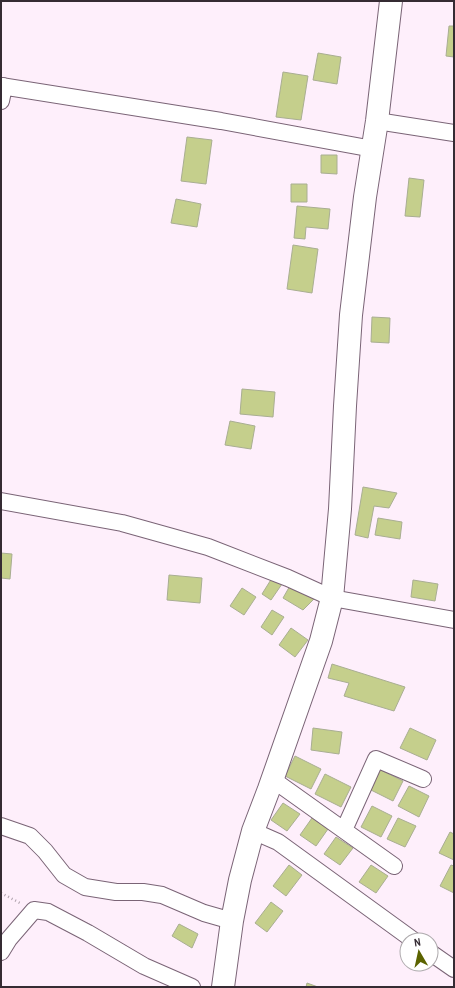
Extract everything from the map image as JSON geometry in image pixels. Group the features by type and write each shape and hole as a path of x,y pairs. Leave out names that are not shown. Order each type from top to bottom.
{"street":[{"path":"223,987 232,921 252,831 321,641 332,598 340,509 351,315 365,197 378,121 391,1"},
{"path":"2,91 221,121 373,149"},
{"path":"378,121 454,133"},
{"path":"1,501 122,523 208,547 288,578 332,598 454,620"},
{"path":"344,830 376,759 423,779"},
{"path":"272,779 394,866"},
{"path":"1,826 30,836 45,851 64,875 84,887 116,892 143,892 162,896 204,913 232,921"},
{"path":"252,831 278,842 403,932"},
{"path":"1,952 9,939 34,910 48,912 144,966 192,987"},
{"path":"439,959 454,969"}],"path":[{"path":"1,893 34,910"}],"building":[{"path":"449,26 454,26 454,57 446,56"},
{"path":"318,53 341,57 337,84 313,80"},
{"path":"283,72 308,76 301,120 276,117"},
{"path":"187,137 212,140 206,184 181,181"},
{"path":"321,155 337,155 337,174 321,173"},
{"path":"409,178 424,180 420,217 405,216"},
{"path":"291,184 307,184 307,202 291,202"},
{"path":"176,199 201,204 197,227 171,223"},
{"path":"297,206 330,209 328,229 306,227 305,239 294,238"},
{"path":"293,245 318,249 312,293 287,289"},
{"path":"372,317 390,318 389,343 371,342"},
{"path":"242,389 275,392 273,417 240,414"},
{"path":"230,421 255,426 251,449 225,445"},
{"path":"363,487 397,493 389,508 374,506 368,538 355,535"},
{"path":"378,518 402,522 400,539 375,535"},
{"path":"1,553 12,554 10,579 1,578"},
{"path":"169,575 202,578 200,603 167,600"},
{"path":"272,578 282,584 271,600 262,594"},
{"path":"413,580 438,584 435,601 411,597"},
{"path":"291,584 315,598 303,610 283,598"},
{"path":"242,588 256,597 244,615 230,606"},
{"path":"272,610 284,617 272,635 261,627"},
{"path":"291,628 308,640 295,657 279,645"},
{"path":"332,664 405,687 394,711 344,696 349,683 328,678"},
{"path":"313,728 342,732 339,754 311,750"},
{"path":"410,728 436,740 427,760 400,748"},
{"path":"295,756 321,769 311,789 285,776"},
{"path":"377,768 403,781 393,801 367,788"},
{"path":"325,774 351,787 341,807 315,794"},
{"path":"409,786 429,796 419,817 398,806"},
{"path":"283,803 300,814 287,831 271,820"},
{"path":"372,806 392,816 381,837 361,827"},
{"path":"312,818 328,829 316,846 300,835"},
{"path":"398,818 416,826 405,847 387,839"},
{"path":"450,832 454,834 454,860 439,853"},
{"path":"336,837 353,848 340,865 324,854"},
{"path":"289,865 302,875 286,896 273,886"},
{"path":"371,865 388,876 376,893 359,882"},
{"path":"451,865 454,866 454,893 440,886"},
{"path":"271,902 283,911 267,932 255,923"},
{"path":"179,924 198,934 192,948 172,936"},
{"path":"307,983 318,987 306,987"}]}
